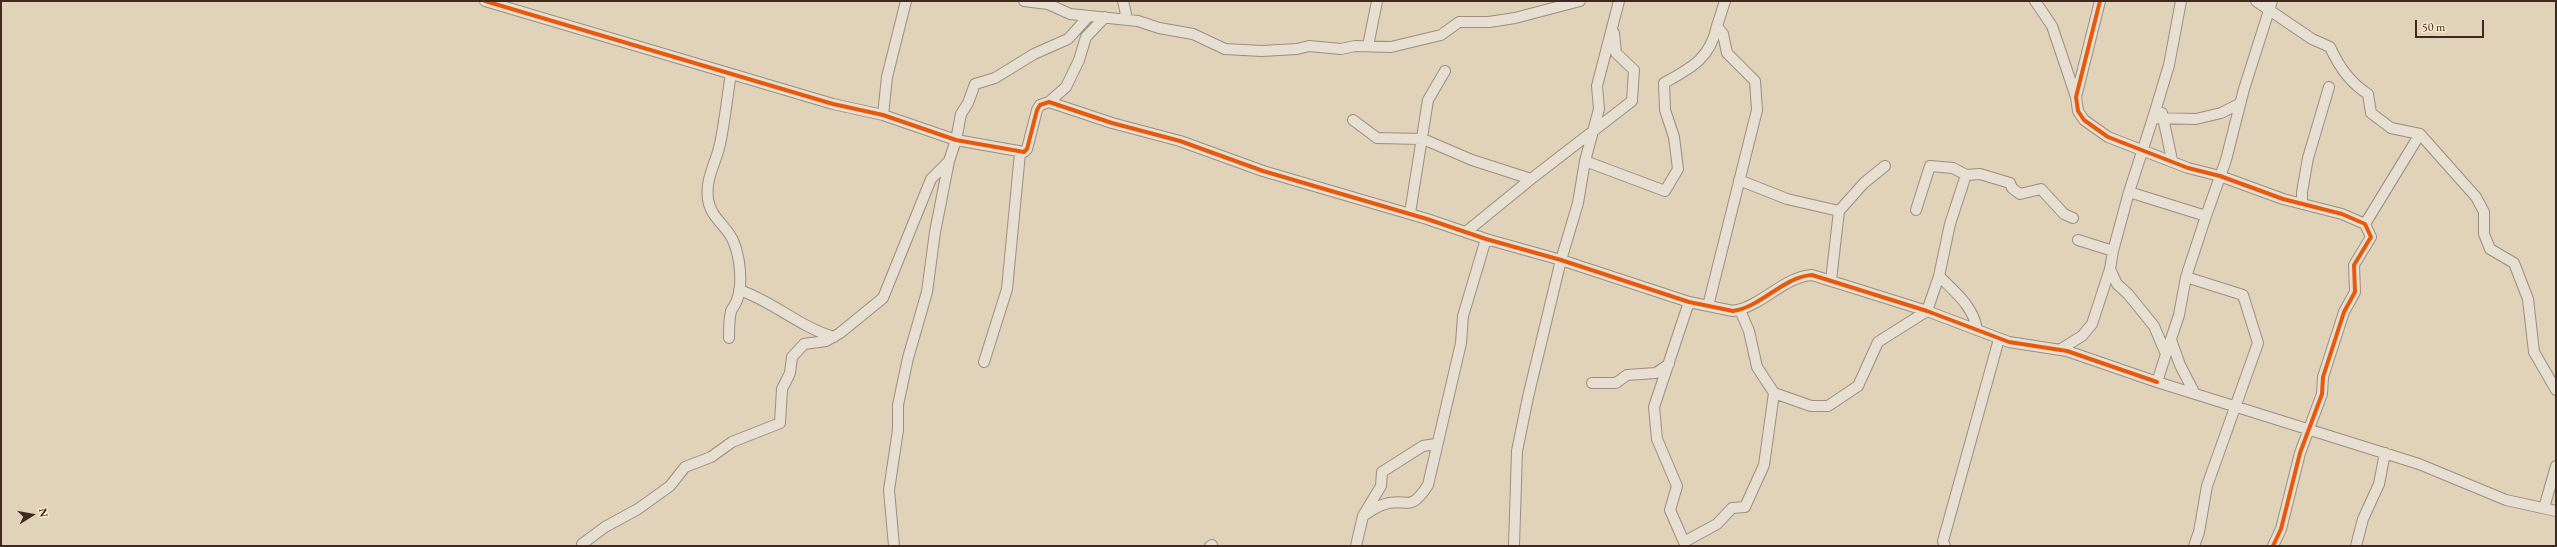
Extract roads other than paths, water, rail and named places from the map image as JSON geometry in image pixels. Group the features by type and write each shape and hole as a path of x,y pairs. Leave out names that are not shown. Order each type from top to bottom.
{"street":[{"path":"485,1 833,104 883,115 956,140 1020,153 1027,149 1037,110 1040,105 1049,102 1066,87 1079,60 1086,38 1105,17"},
{"path":"883,115 886,77 906,1"},
{"path":"1024,1 1048,4 1070,14 1088,17 1123,19 1193,34 1225,49 1238,51 1297,49 1309,46 1341,49 1368,46 1391,47 1440,35 1459,22 1489,22 1515,18 1580,1"},
{"path":"1123,1 1126,14 1123,19"},
{"path":"1368,46 1377,1"},
{"path":"1514,546 1517,451 1528,397 1562,260 1578,203 1585,161 1598,109 1597,86 1619,1"},
{"path":"1585,161 1665,191 1678,169 1674,137 1664,110 1664,83 1696,66 1715,37 1717,26 1726,1"},
{"path":"2035,1 2052,26 2076,97 2078,111 2090,126 2108,137 2172,160 2188,168 2220,176 2302,204 2342,214 2365,224 2371,237 2354,265 2355,292 2344,312 2323,377 2322,394 2300,453 2281,529 2273,546"},
{"path":"2061,349 2082,336 2092,324 2110,269 2113,251 2130,192 2159,102 2181,1"},
{"path":"2256,1 2271,6 2312,39 2330,47 2336,62 2354,86 2368,94 2371,114 2391,128 2420,134 2476,197 2484,212 2484,234 2490,249 2514,263 2528,300 2534,352 2556,390"},
{"path":"2076,97 2098,3"},
{"path":"2157,382 2179,316 2186,277 2220,176 2239,104 2271,6"},
{"path":"894,546 889,490 898,430 898,405 908,358 927,292 935,232 949,161 962,114 975,84 995,78 1034,54 1068,39 1088,17"},
{"path":"1708,306 1757,110 1755,81 1727,53 1723,34 1717,26"},
{"path":"1466,232 1531,179 1592,134 1632,101 1634,70 1616,53 1613,28"},
{"path":"1410,213 1428,100 1446,71"},
{"path":"729,338 729,321 739,290 738,256 734,242 712,212 708,200 708,185 712,165 720,145 731,74"},
{"path":"2302,204 2302,192 2310,152 2329,87"},
{"path":"1049,102 1112,123 1180,141 1263,171 1410,213 1486,239 1562,260 1689,302 1733,311 1740,310 1750,306 1797,277 1812,275 1831,280 1880,298 1927,311 1999,339 2061,349 2157,382 2420,464 2506,500 2556,511"},
{"path":"2159,102 2172,160"},
{"path":"2153,118 2196,119 2221,113 2239,104"},
{"path":"1353,120 1377,138 1423,139 1472,160 1531,179"},
{"path":"2365,224 2420,134"},
{"path":"984,362 1007,290 1020,153"},
{"path":"582,544 605,527 638,509 670,486 685,467 710,457 732,442 780,423 782,390 790,373 792,357 804,344 826,341 834,337 885,295 931,179 949,161"},
{"path":"1831,280 1839,211 1864,183 1885,166"},
{"path":"1916,210 1930,166 1953,168 1966,175 1980,174 2010,183 2012,188 2020,194 2041,189 2064,214 2073,218"},
{"path":"1740,310 1749,331 1758,367 1774,393 1811,406 1828,406 1858,386 1878,342 1927,311 1939,276 1950,224 1966,175"},
{"path":"1739,180 1787,199 1839,211"},
{"path":"2130,192 2206,216"},
{"path":"1363,516 1383,504 1413,503 1419,498 1431,476 1436,444 1461,342 1463,316 1486,239"},
{"path":"2078,240 2113,251"},
{"path":"2110,269 2116,284 2128,294 2154,326 2166,354"},
{"path":"1939,276 1962,298 1976,319 1977,330"},
{"path":"2186,277 2243,295 2258,343 2207,486 2199,532 2194,546"},
{"path":"739,290 754,295 814,331 834,337"},
{"path":"1689,302 1654,407 1657,439 1677,486 1670,510 1684,542 1717,524 1732,508 1745,507 1764,466 1774,393"},
{"path":"1945,546 1943,541 1999,339"},
{"path":"2171,340 2180,365 2195,394"},
{"path":"1592,383 1616,383 1627,375 1656,373 1669,364"},
{"path":"1356,546 1363,516 1381,486 1382,472 1423,446 1436,444"},
{"path":"2356,546 2363,519 2379,484 2385,453"},
{"path":"2544,508 2556,466"}]}
